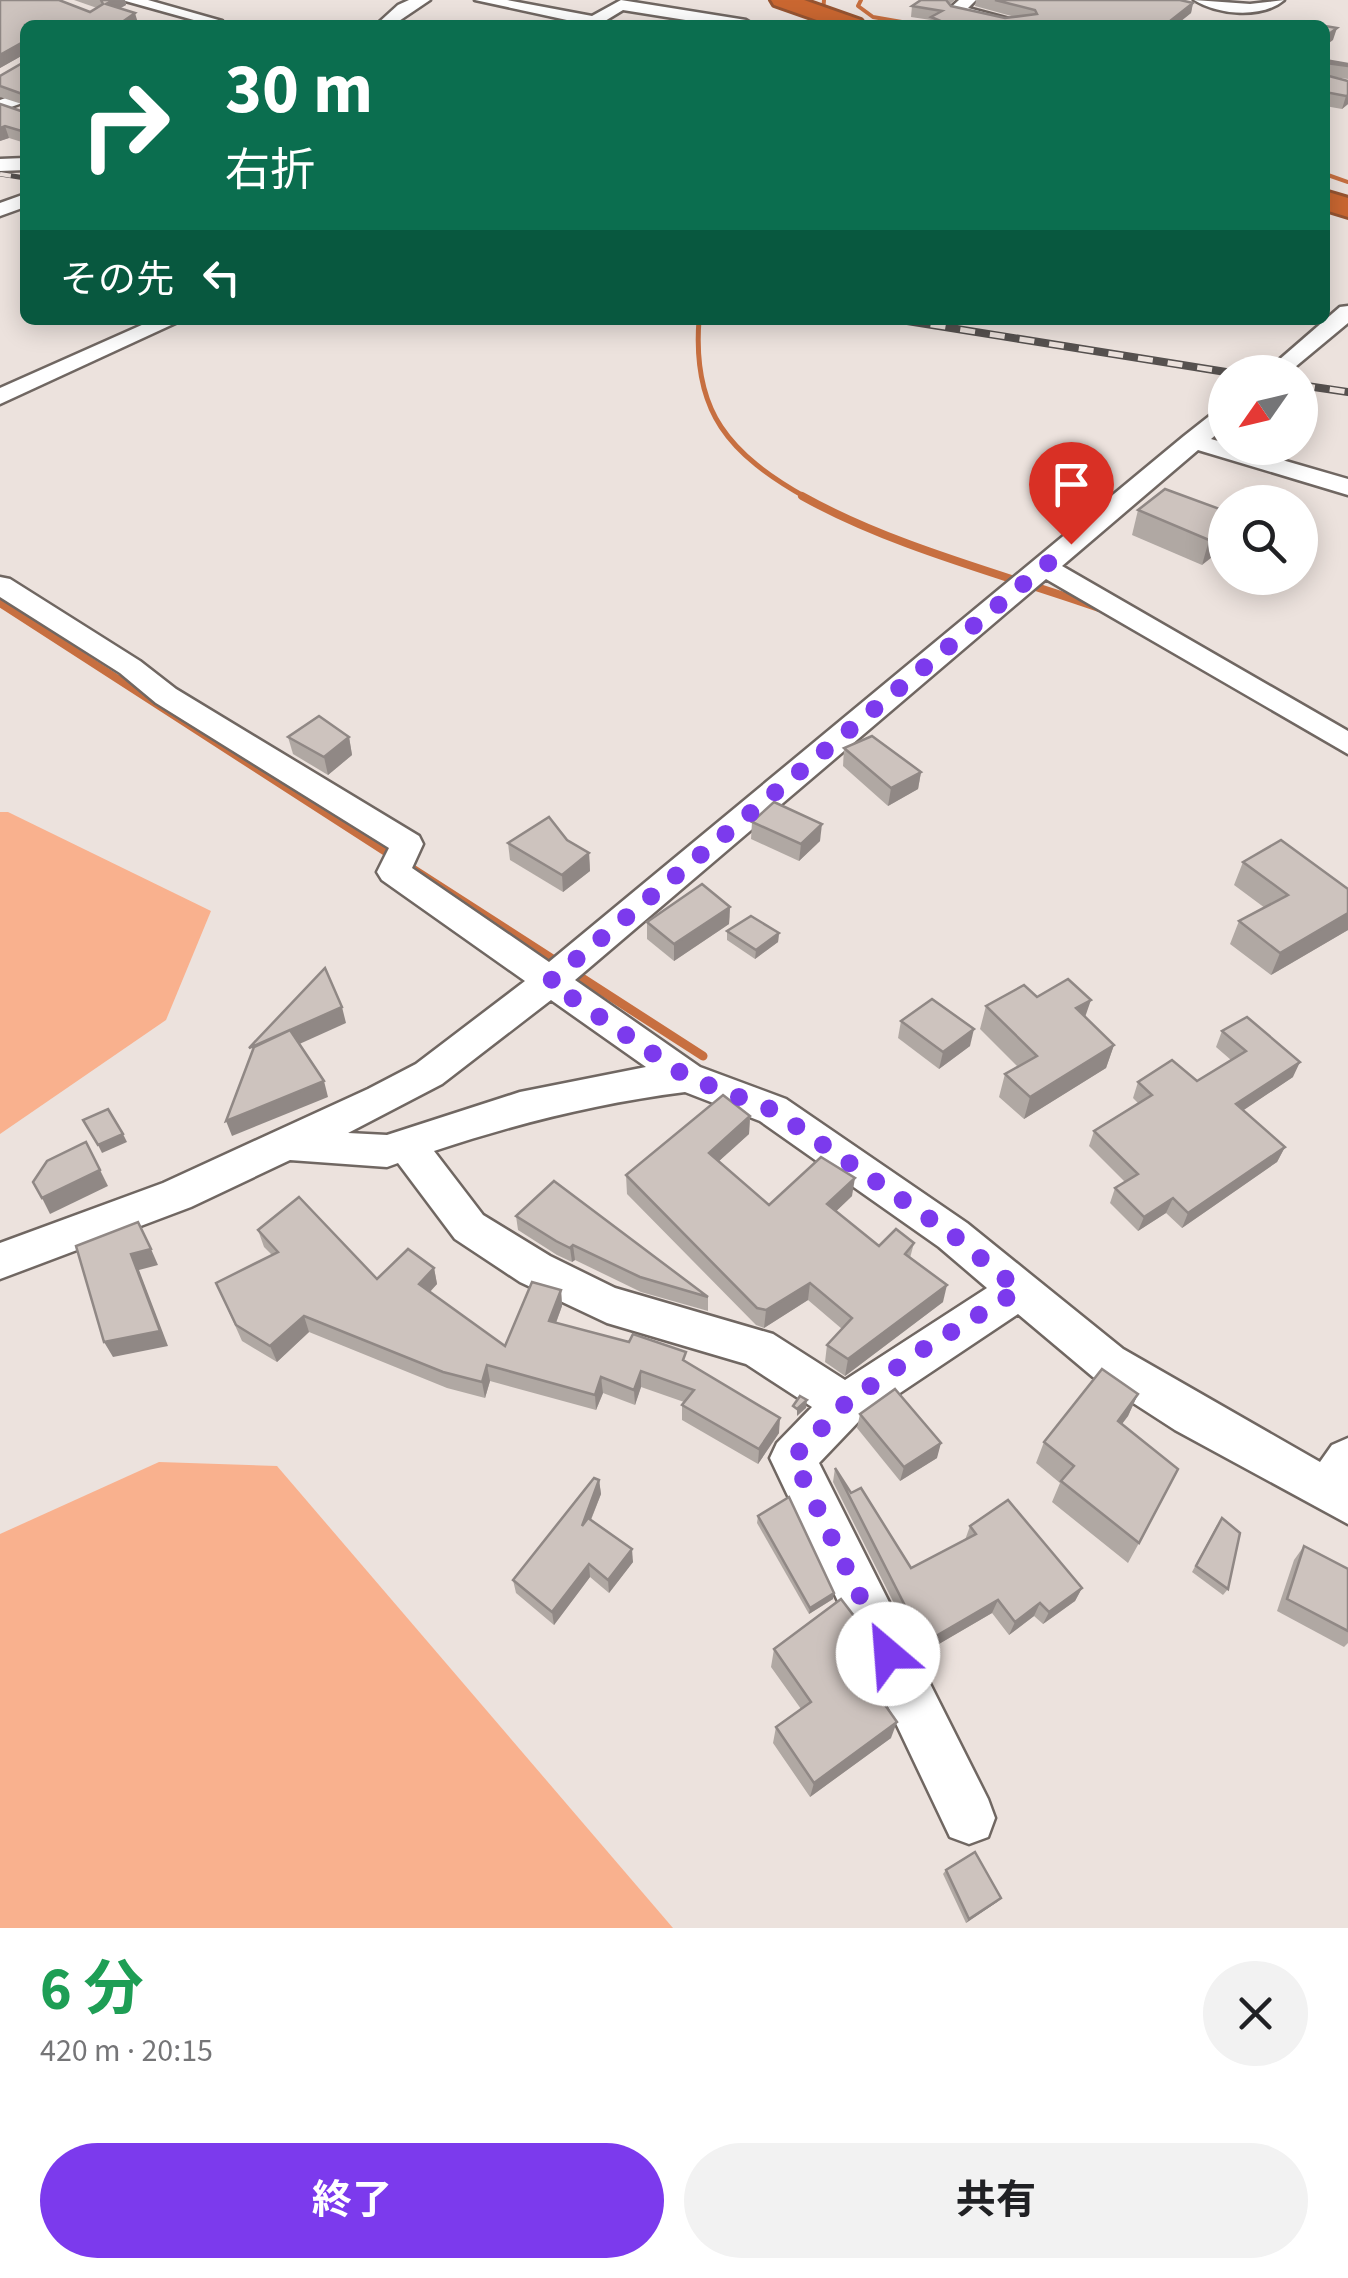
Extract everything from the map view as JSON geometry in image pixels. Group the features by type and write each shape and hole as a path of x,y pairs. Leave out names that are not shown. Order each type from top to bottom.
{"highway":[{"path":"755,0 819,16"}],"street":[{"path":"130,0 210,20"},
{"path":"390,20 422,0"},
{"path":"483,0 589,20"},
{"path":"968,0 956,10 1001,20"},
{"path":"1202,0 1252,10 1276,0"},
{"path":"596,20 622,3 718,20"},
{"path":"1241,20 1252,10"},
{"path":"1296,355 1348,312"},
{"path":"0,397 161,325"},
{"path":"0,1260 177,1195 429,1074 559,974 1208,429"},
{"path":"1193,441 1348,487"},
{"path":"1031,576 1348,744"},
{"path":"0,585 130,667 166,696 407,844 394,872 559,974 687,1077 773,1110 953,1235 1108,1363 1191,1415 1341,1484"},
{"path":"286,1144 387,1151 520,1107 602,1088 687,1077"},
{"path":"406,1144 469,1227 536,1269 608,1304 758,1348 845,1404"},
{"path":"969,1818 793,1458 845,1404 1019,1290"}],"shaded area":[{"path":"0,812 8,812 211,911 166,1020 0,1134"},
{"path":"159,1462 277,1466 673,1928 0,1928 0,1534"}],"building":[{"path":"0,0 59,0 90,12 103,4 101,0 114,0 106,4 135,13 125,20 20,20 20,44 0,55"},
{"path":"921,0 946,0 951,6 1005,18 1037,14 1035,10 995,0 1193,3 1171,20 938,20 931,17 942,11 912,6"},
{"path":"20,64 20,93 0,86 0,76"},
{"path":"1330,76 1348,81 1346,96 1330,93"},
{"path":"0,104 20,111 20,130 0,128"},
{"path":"1165,489 1208,505 1208,540 1138,510"},
{"path":"319,716 349,737 324,757 288,737"},
{"path":"872,736 921,772 891,788 844,748"},
{"path":"774,802 822,824 801,844 752,822"},
{"path":"549,817 567,840 589,853 562,875 508,843"},
{"path":"1281,840 1348,889 1348,913 1280,953 1239,921 1288,895 1243,862"},
{"path":"702,884 730,907 674,944 647,922"},
{"path":"751,916 779,933 756,950 727,931"},
{"path":"325,968 342,1007 249,1048"},
{"path":"1068,979 1091,1000 1076,1008 1114,1045 1030,1097 1005,1074 1037,1056 986,1006 1024,985 1037,997"},
{"path":"932,999 974,1029 943,1052 901,1021"},
{"path":"1247,1017 1300,1062 1236,1104 1285,1147 1188,1213 1173,1198 1144,1217 1115,1188 1138,1174 1094,1131 1152,1095 1138,1082 1172,1060 1197,1081 1246,1051 1222,1031"},
{"path":"290,1030 324,1081 226,1121 254,1047"},
{"path":"723,1095 750,1116 709,1153 769,1205 821,1157 855,1178 827,1204 879,1246 896,1229 914,1243 905,1254 947,1285 848,1359 827,1345 852,1318 810,1283 766,1310 757,1308 626,1175"},
{"path":"108,1109 123,1134 98,1145 83,1120"},
{"path":"86,1142 100,1170 42,1198 33,1182 47,1161"},
{"path":"554,1181 708,1297 640,1277 573,1245 570,1248 516,1216"},
{"path":"299,1197 377,1279 408,1249 434,1268 419,1284 505,1346 532,1282 561,1290 549,1321 629,1342 633,1334 686,1352 683,1360 780,1418 759,1449 682,1405 694,1390 641,1371 634,1390 601,1377 595,1395 487,1365 482,1382 443,1372 304,1316 270,1346 236,1325 216,1283 278,1252 258,1230"},
{"path":"138,1222 151,1249 131,1254 160,1331 104,1342 76,1246"},
{"path":"1102,1369 1138,1394 1118,1421 1178,1469 1139,1543 1061,1481 1074,1466 1044,1442"},
{"path":"895,1389 941,1443 904,1467 860,1414"},
{"path":"800,1396 807,1400 797,1409 793,1406"},
{"path":"835,1468 851,1493 861,1488 911,1568 976,1534 970,1526 1008,1500 1082,1588 1049,1612 1040,1603 1015,1622 998,1600 924,1643"},
{"path":"594,1478 599,1480 582,1526 588,1518 632,1549 608,1580 589,1564 552,1612 513,1580"},
{"path":"789,1497 834,1593 810,1608 758,1516"},
{"path":"1222,1518 1240,1533 1228,1589 1196,1566"},
{"path":"1304,1546 1348,1569 1348,1631 1287,1599"},
{"path":"841,1599 854,1616 879,1668 866,1678 897,1722 814,1783 776,1727 811,1702 774,1649"},
{"path":"975,1852 1001,1898 969,1919 946,1870"}],"waterway":[{"path":"822,20 824,0"},
{"path":"861,0 858,6 873,17 890,20"},
{"path":"1330,176 1348,182"},
{"path":"699,325 702,380 721,427 756,465 807,498"},
{"path":"802,496 872,530 1099,608"},
{"path":"0,603 398,860"},
{"path":"394,857 703,1056"}],"railway":[{"path":"0,174 20,177"},
{"path":"932,325 1208,369"},
{"path":"1318,388 1348,392"}],"route":[{"path":"888,1654 793,1458 845,1404 1019,1290 953,1235 773,1110 687,1077 549,982 1071,544"}]}
